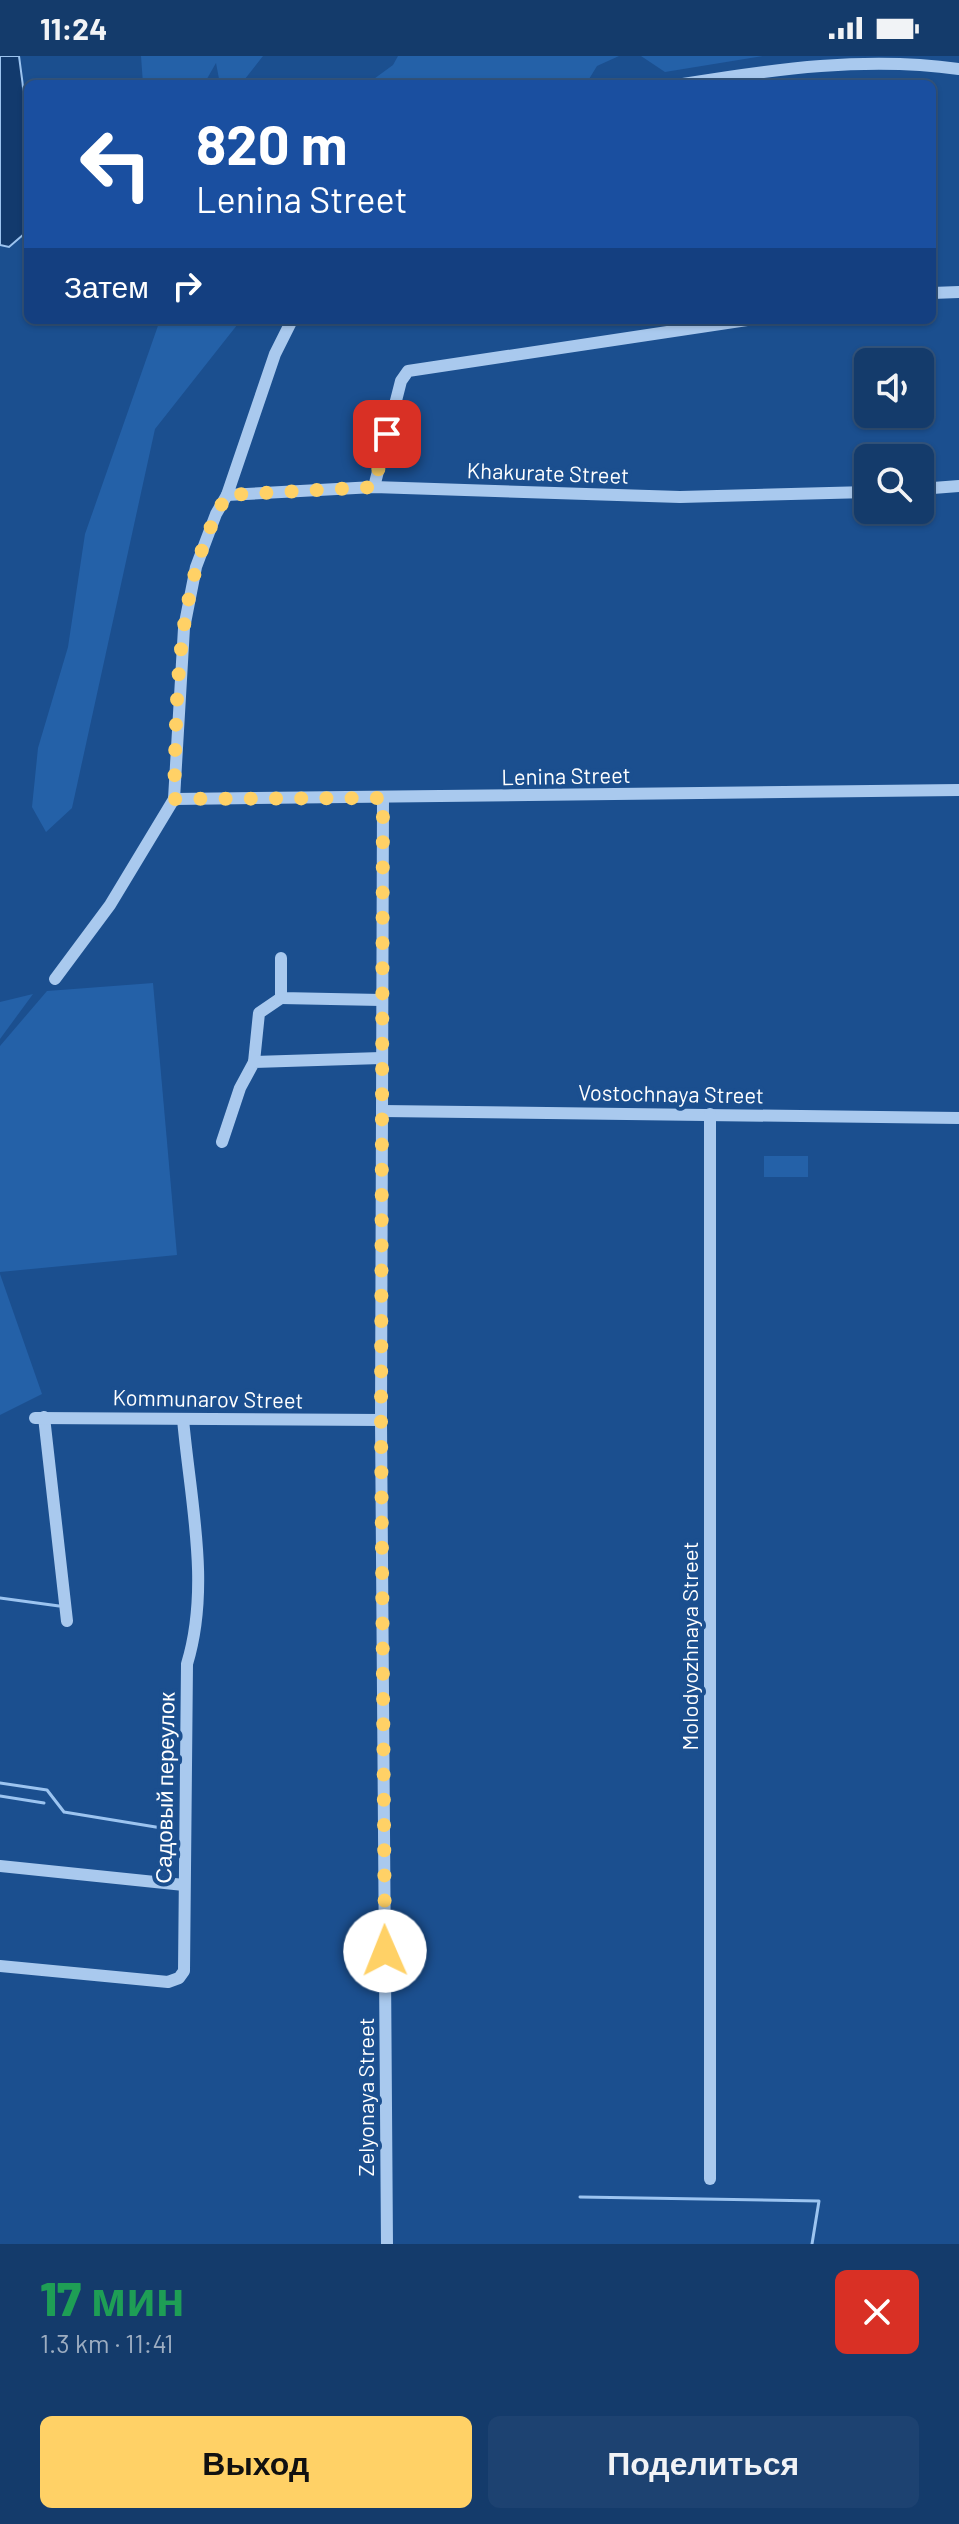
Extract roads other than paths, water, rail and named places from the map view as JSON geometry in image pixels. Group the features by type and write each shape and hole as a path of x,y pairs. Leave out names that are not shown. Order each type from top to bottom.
{"street":[{"path":"709,80 774,70 861,63 912,62 959,69"},
{"path":"936,293 959,292"},
{"path":"55,979 110,905 174,799 184,628 196,567 216,514 227,495 275,354 290,324"},
{"path":"374,487 401,381 408,371 720,324"},
{"path":"934,488 959,486"},
{"name":"Khakurate Street","path":"227,495 374,487 680,497 854,492"},
{"name":"Lenina Street","path":"174,799 959,790"},
{"name":"Zelyonaya Street","path":"383,798 381,1420 387,2244"},
{"path":"281,958 281,998"},
{"path":"222,1142 240,1088 254,1062 259,1013 281,998 381,1000"},
{"path":"254,1062 381,1058"},
{"name":"Vostochnaya Street","path":"382,1111 959,1118"},
{"name":"Molodyozhnaya Street","path":"710,1114 710,2179"},
{"name":"Kommunarov Street","path":"67,1621 40,1417 381,1420"},
{"name":"Садовый переулок","path":"0,1966 168,1982 179,1978 184,1971 187,1664 197,1629 199,1596 183,1419"},
{"path":"0,1866 184,1885"}],"waterway":[{"path":"0,1598 59,1606"},
{"path":"0,1783 47,1790 64,1812 174,1830"},
{"path":"0,1796 44,1803"},
{"path":"580,2197 819,2201 812,2244"}]}
